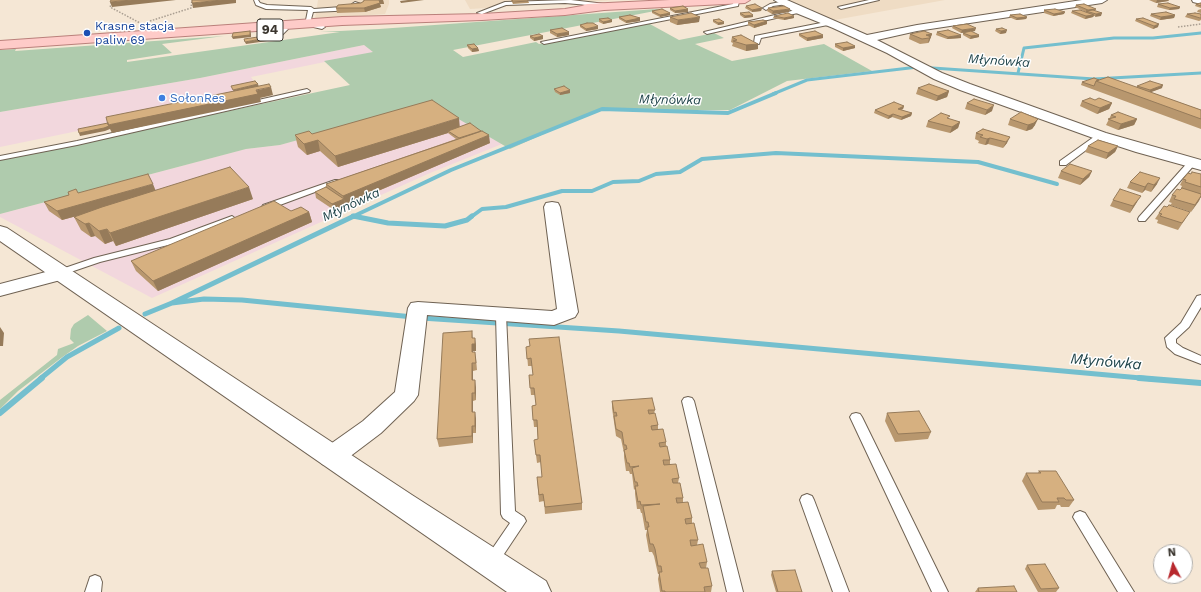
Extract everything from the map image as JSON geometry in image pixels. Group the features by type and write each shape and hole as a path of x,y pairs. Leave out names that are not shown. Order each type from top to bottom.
{"main road":[{"name":"94","path":"0,45 307,24 527,14 601,7 709,0 740,0"},
{"name":"94","path":"422,19 498,10 601,7"},
{"name":"94","path":"219,31 322,27 397,20"}],"street":[{"path":"866,39 917,28 1102,0"},
{"path":"1197,0 1201,1"},
{"path":"782,2 866,39 916,63 929,71 965,87 1100,136 1196,164"},
{"path":"331,457 372,427 406,395 417,316 501,323 554,318 568,312 552,207"},
{"path":"0,232 331,457 534,592"},
{"path":"0,290 60,273"}],"lane":[{"path":"256,0 258,4 266,7 311,10 356,8 361,5 355,2 339,6 334,5 335,2"},
{"path":"498,10 505,4 568,0 617,6"},
{"path":"544,42 736,5 740,0"},
{"path":"842,7 877,0"},
{"path":"312,2 307,24 322,27"},
{"path":"766,8 782,2"},
{"path":"498,10 527,14"},
{"path":"707,32 800,11"},
{"path":"759,31 829,23"},
{"path":"757,43 757,37 760,36 829,23"},
{"path":"260,38 280,34 285,29"},
{"path":"0,158 85,141 307,92"},
{"path":"1063,163 1100,136"},
{"path":"1142,219 1196,164"},
{"path":"259,210 346,179"},
{"path":"60,273 97,260 173,241 238,218"},
{"path":"1201,298 1185,325 1170,338 1171,344 1179,351 1201,360"},
{"path":"490,563 519,521 508,514 501,323"},
{"path":"688,401 735,592"},
{"path":"856,417 940,592"},
{"path":"807,500 841,592"},
{"path":"1080,517 1126,592"}],"path":[{"path":"149,21 191,8 192,0"},
{"path":"120,1 113,1 110,8 142,24 137,25"},
{"path":"1178,27 1201,24"}],"shaded area":[{"path":"318,0 389,0 389,4 385,14 315,19"},
{"path":"465,0 615,0 470,9"},
{"path":"783,0 945,0 829,21"},
{"name":"SołonRes","path":"364,45 374,52 251,77 262,93 0,147 0,112 200,78"},
{"path":"431,103 502,144 430,173 152,298 0,217 0,214 246,149 280,145"}],"green space":[{"path":"660,10 453,50 463,57 536,42 539,44 648,23 679,40 714,33 724,38 695,44 732,61 824,44 872,71 787,81 730,110 602,110 593,112 510,149 431,103 280,145 246,149 0,214 0,160 350,85 324,61 373,52 364,45 200,78 0,112 0,50 16,49 15,51 224,36 162,44 172,53 127,60 127,62 340,32 320,32"},
{"path":"88,315 107,331 78,346 61,358 18,391 0,409 0,400 57,355 58,349 74,343 70,339 71,329 74,324"}],"building":[{"path":"111,0 132,0 110,2"},
{"path":"192,0 222,0 192,3"},
{"path":"364,0 379,0 380,3 364,8 336,8 338,5 361,3"},
{"path":"512,0 528,0 528,1 513,2"},
{"path":"1168,3 1180,7 1170,8 1158,4"},
{"path":"755,4 762,8 752,10 746,6"},
{"path":"1084,4 1096,9 1088,10 1076,5"},
{"path":"683,6 688,9 675,11 670,8"},
{"path":"784,6 790,9 773,11 768,8"},
{"path":"662,9 670,13 660,15 652,11"},
{"path":"1055,9 1065,12 1054,14 1044,10"},
{"path":"1080,10 1094,15 1086,16 1072,11"},
{"path":"1093,10 1102,13 1096,14 1086,11"},
{"path":"749,12 753,15 745,16 740,13"},
{"path":"1166,12 1175,15 1161,17 1151,14"},
{"path":"691,13 700,17 678,20 670,17"},
{"path":"788,13 794,16 784,18 774,16"},
{"path":"1020,14 1027,17 1017,18 1010,15"},
{"path":"1187,14 1201,14 1201,18"},
{"path":"630,15 640,18 626,21 619,17"},
{"path":"608,18 612,20 603,22 599,19"},
{"path":"1143,18 1159,24 1154,26 1136,19"},
{"path":"719,19 724,22 718,23 713,20"},
{"path":"763,20 767,21 754,25 748,22"},
{"path":"593,23 598,26 586,29 580,25"},
{"path":"967,24 976,28 962,30 953,26"},
{"path":"562,28 569,32 557,34 550,30"},
{"path":"1002,28 1007,30 1001,31 996,29"},
{"path":"948,30 961,35 948,37 937,32"},
{"path":"250,31 250,35 232,37 233,33"},
{"path":"815,31 823,35 807,38 799,34"},
{"path":"924,31 932,34 926,35 931,37 922,39 910,34"},
{"path":"971,31 979,35 971,36 963,33"},
{"path":"539,34 543,36 534,38 530,36"},
{"path":"741,35 758,44 746,45 733,41 737,40 732,37"},
{"path":"265,36 266,38 245,42 244,39"},
{"path":"847,42 855,46 843,48 835,44"},
{"path":"474,44 478,48 472,49 467,45"},
{"path":"1108,77 1201,110 1201,119 1096,81"},
{"path":"1094,78 1099,80 1096,81 1094,86 1082,82"},
{"path":"255,81 258,84 233,90 231,86"},
{"path":"1150,81 1163,85 1150,90 1137,86"},
{"path":"269,84 271,87 256,90 258,94 108,125 106,117"},
{"path":"929,84 949,91 938,96 918,88"},
{"path":"564,86 570,90 560,93 554,89"},
{"path":"1090,98 1095,100 1099,98 1112,103 1100,108 1082,101"},
{"path":"974,99 994,105 987,110 967,103"},
{"path":"432,100 459,118 335,156 318,140 304,144 295,135 309,131 312,134"},
{"path":"894,102 904,106 898,109 912,113 902,117 893,114 889,116 875,110"},
{"path":"1021,112 1038,119 1034,123 1028,125 1010,119"},
{"path":"1118,112 1137,119 1121,124 1108,119 1116,117 1111,115"},
{"path":"941,113 950,116 947,118 960,122 952,127 928,121"},
{"path":"108,123 109,126 104,128 79,133 78,129"},
{"path":"470,123 481,131 459,138 448,131"},
{"path":"983,129 1010,137 1006,142 980,137 983,135 976,133"},
{"path":"482,131 489,135 343,196 326,184"},
{"path":"1098,140 1118,146 1108,153 1088,146"},
{"path":"1070,164 1092,171 1083,179 1061,171"},
{"path":"230,167 249,187 110,233 107,229 99,231 89,223 85,224 74,217 102,207"},
{"path":"1140,172 1160,178 1154,185 1148,183 1145,187 1130,182"},
{"path":"1192,172 1201,174 1201,187 1185,182 1186,180 1183,179 1188,173 1191,174"},
{"path":"148,174 153,184 57,211 44,202 69,195 68,192 76,189 78,193"},
{"path":"326,187 344,199 332,204 315,192"},
{"path":"1182,188 1201,194 1195,205 1174,199 1176,196 1172,195 1177,189 1180,190"},
{"path":"1120,189 1141,196 1133,206 1113,200"},
{"path":"274,201 291,211 301,207 309,212 153,281 131,261"},
{"path":"1169,205 1190,212 1182,223 1160,216 1162,214 1159,213 1164,206 1167,207"},
{"path":"472,331 472,338 475,338 475,344 472,344 472,352 475,352 476,363 472,363 472,380 475,380 475,393 472,393 472,412 475,412 475,426 472,426 472,436 437,439 443,333"},
{"path":"559,337 582,503 545,507 543,494 539,495 537,477 542,477 540,455 536,455 534,440 538,439 537,420 533,420 532,406 536,405 534,388 530,388 529,375 533,375 531,358 527,359 526,347 530,346 529,339"},
{"path":"652,398 655,410 648,410 649,414 655,413 658,425 651,426 652,430 663,429 666,442 659,443 660,447 667,446 670,460 663,460 664,465 676,464 679,478 672,479 673,483 680,483 683,498 676,498 677,503 688,502 692,518 685,519 686,524 694,523 698,540 690,540 691,546 703,544 707,562 699,563 701,568 708,568 712,586 704,587 705,592 662,591 659,572 662,572 661,566 658,566 653,544 650,544 647,527 649,527 648,522 646,522 643,506 660,504 641,505 640,501 638,502 635,486 638,486 637,482 635,482 632,468 639,466 630,467 629,463 627,463 624,450 627,449 626,445 624,445 622,432 616,429 614,416 617,416 616,412 614,413 612,401"},
{"path":"919,411 931,432 898,434 887,413"},
{"path":"1039,471 1056,471 1074,500 1057,498 1059,502 1042,502 1026,473 1041,473"},
{"path":"1045,564 1059,588 1041,589 1027,565"},
{"path":"795,570 802,592 778,592 772,571"},
{"path":"1014,586 1017,592 979,592 978,588"}],"waterway":[{"path":"1018,73 1024,48 1114,38 1153,38 1201,33"},
{"name":"Młynówka","path":"773,94 807,80 918,67 1094,79 1201,73"},
{"name":"Młynówka","path":"354,216 451,170 602,109 728,113 776,93"},
{"path":"471,217 482,209 506,207 562,191 592,191 613,182 639,181 656,174 680,172 702,159 776,153 978,162 1057,184"},
{"name":"Młynówka","path":"172,303 354,216"},
{"path":"354,216 388,223 445,226 467,220 472,216"},
{"name":"Młynówka","path":"172,303 204,299 242,300 413,317"},
{"name":"Młynówka","path":"145,314 172,303"},
{"name":"Młynówka","path":"421,318 619,331 1152,379"},
{"name":"Młynówka","path":"40,379 67,357 119,328"},
{"name":"Młynówka","path":"0,413 42,378"},
{"name":"Młynówka","path":"1139,378 1201,383"}],"place":[{"name":"Krasne stacja paliw 69","path":"87,33"},
{"name":"SołonRes","path":"162,98"}]}
